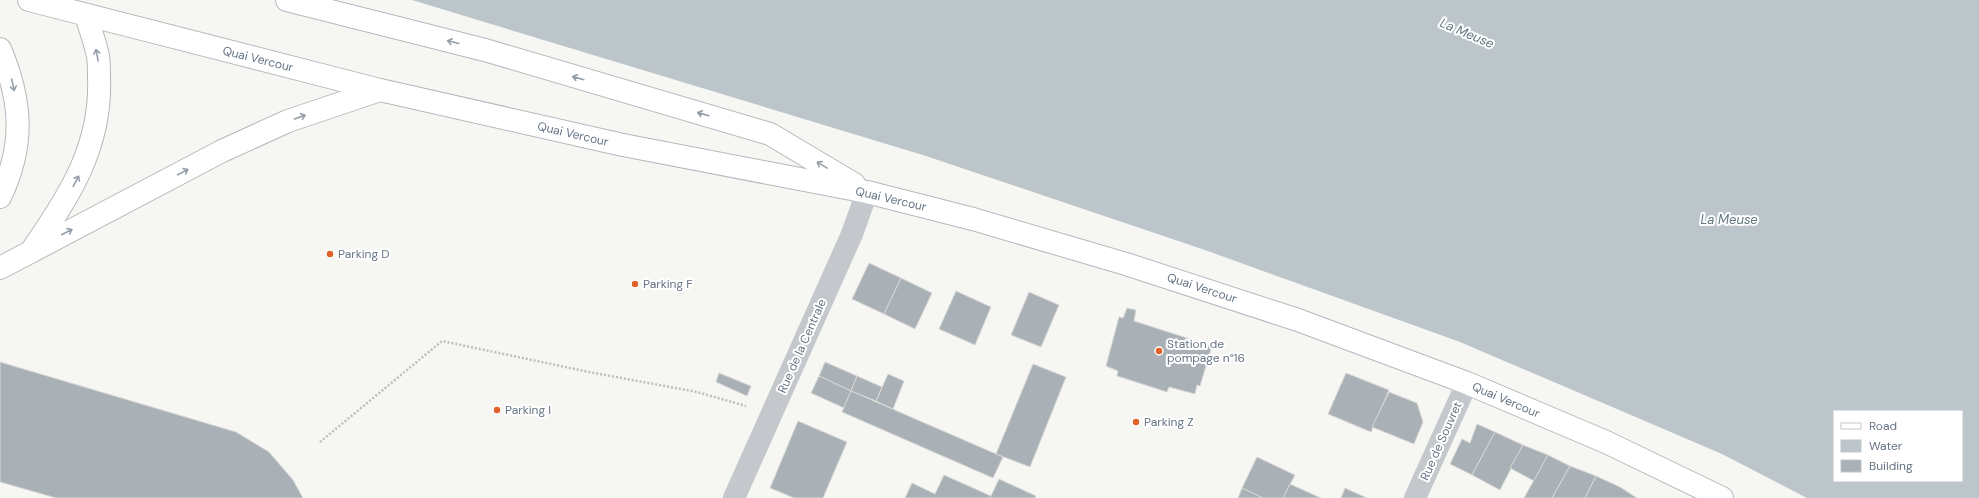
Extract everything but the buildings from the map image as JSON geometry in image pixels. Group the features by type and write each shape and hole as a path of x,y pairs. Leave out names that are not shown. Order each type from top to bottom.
{"main road":[{"name":"Quai Vercour","path":"29,0 380,90 623,145 867,192 973,219 1126,264 1298,320 1467,383 1606,442 1722,498"},
{"path":"287,0 485,50 770,134 867,192"},
{"path":"33,250 63,206 80,175 90,147 98,113 100,88 98,56 86,15"},
{"path":"0,49 10,72 15,93 19,136 10,177 0,197"},
{"path":"0,268 222,151 288,121 380,90"}],"street":[{"name":"Rue de la Centrale","path":"734,498 852,234 867,192"},
{"name":"Rue de Souvret","path":"1415,498 1467,383"}],"path":[{"path":"320,442 442,341 589,372 697,392 772,414"}],"water":[{"name":"La Meuse","path":"412,0 1979,0 1979,498 1807,498 1722,454 1460,342 1205,250 926,156"}],"place":[{"name":"Parking D","path":"330,254"},
{"name":"Parking F","path":"635,284"},
{"name":"Station de pompage n°16","path":"1159,351"},
{"name":"Parking I","path":"497,410"},
{"name":"Parking Z","path":"1136,422"}]}
